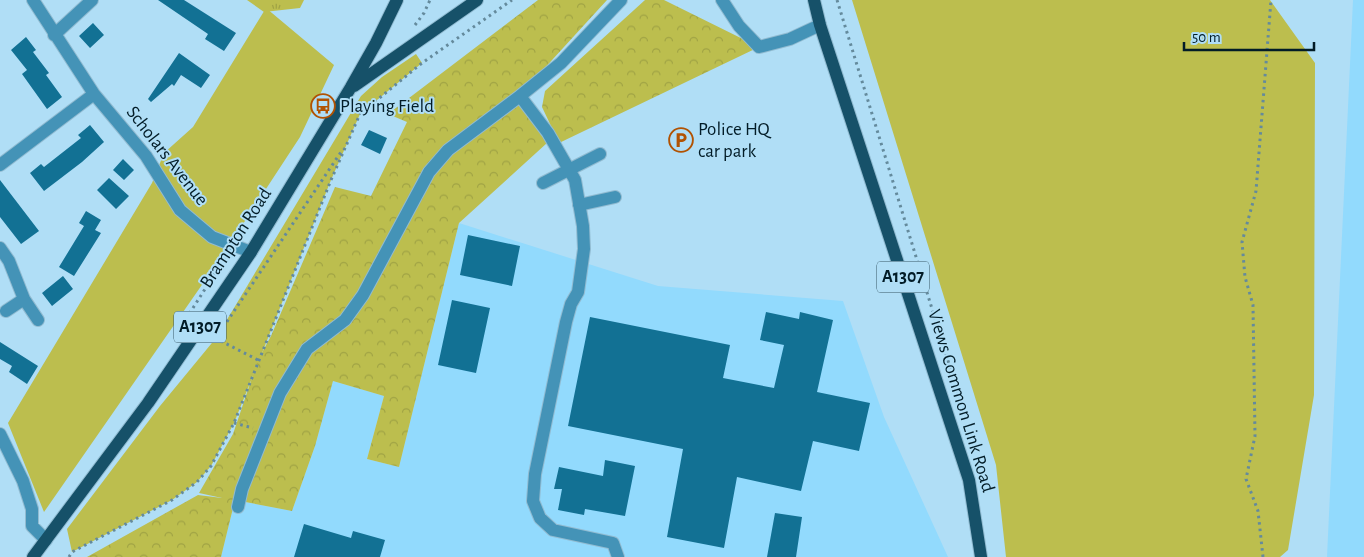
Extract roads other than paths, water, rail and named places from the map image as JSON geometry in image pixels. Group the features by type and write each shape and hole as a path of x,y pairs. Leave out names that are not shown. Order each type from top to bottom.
{"main road":[{"name":"Brampton Road","path":"35,556 148,403 251,252 351,87 376,43 397,0"},
{"name":"A1307","path":"351,87 477,0"},
{"name":"Views Common Link Road","path":"814,0 820,25 969,480 981,557"}],"street":[{"name":"Scholars Avenue","path":"33,0 94,94 146,156 180,210 212,237 251,252"},
{"path":"54,35 92,0"},
{"path":"238,507 242,489 280,393 307,349 345,320 363,295 429,172 448,150 561,63 621,0"},
{"path":"722,0 739,26 759,47 790,39 820,25"},
{"path":"0,165 94,94"},
{"path":"520,96 548,133 575,180 583,226 584,249 578,292 571,304 566,322 535,474 533,501 540,518 553,530 613,543 618,557"},
{"path":"544,183 600,154"},
{"path":"579,205 616,197"},
{"path":"0,248 9,261 24,298 38,320"},
{"path":"6,311 24,298"},
{"path":"0,434 23,481 32,509 32,526 46,540"}],"place":[{"name":"Playing Field","path":"323,106"},
{"name":"Police HQ car park","path":"681,140"}]}
